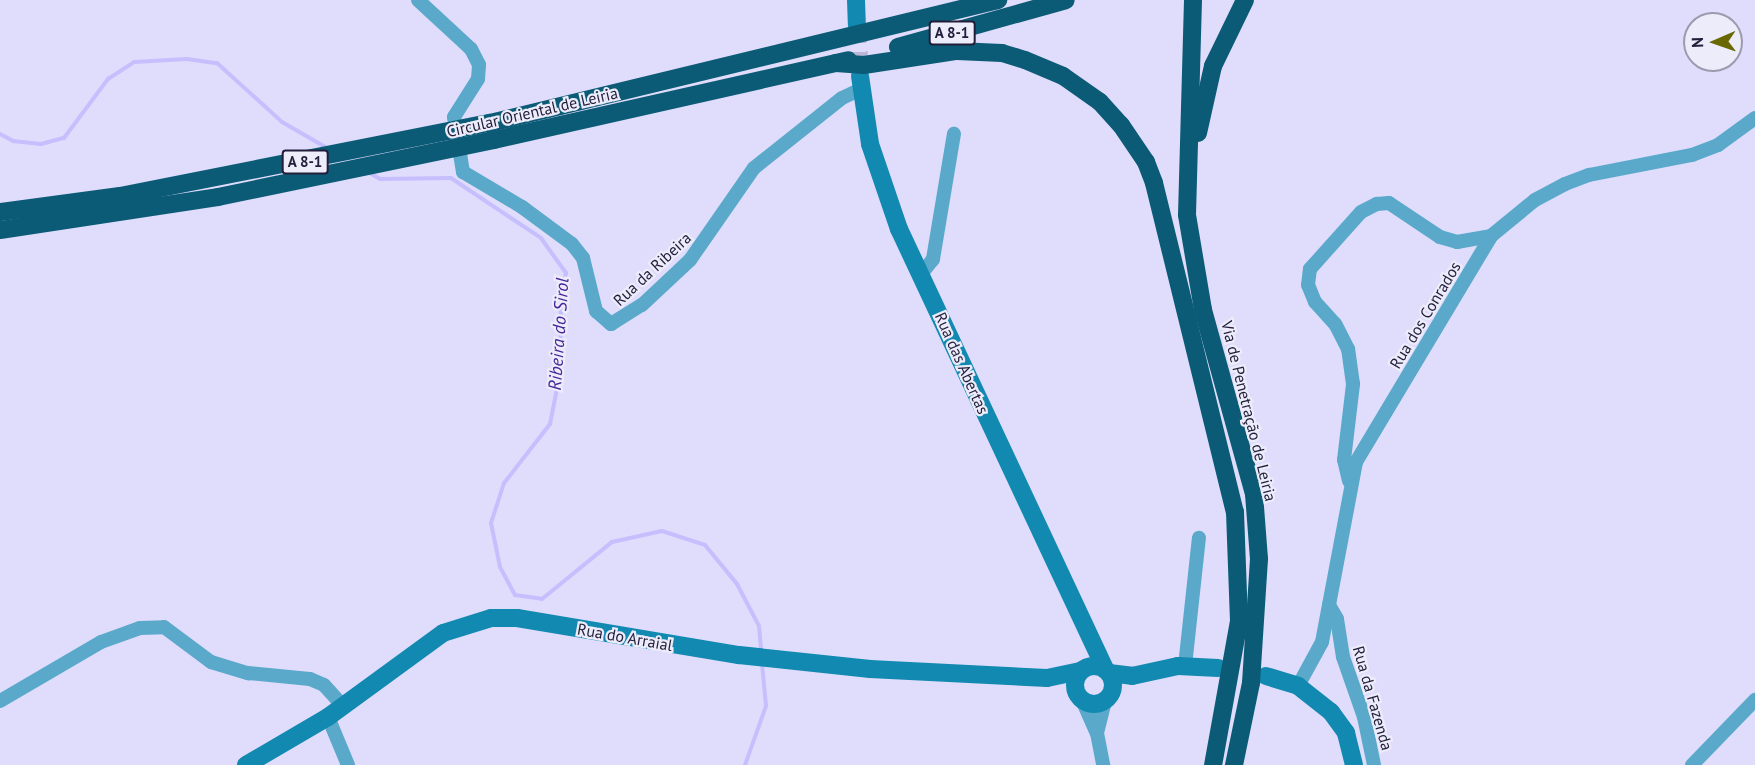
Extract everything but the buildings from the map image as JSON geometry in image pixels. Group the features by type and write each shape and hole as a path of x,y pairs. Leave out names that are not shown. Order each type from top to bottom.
{"highway":[{"name":"Circular Oriental de Leiria","path":"492,132 998,0"},
{"name":"Circular Oriental de Leiria","path":"0,230 836,63 1066,0"},
{"path":"1181,0 1177,168 1184,315"},
{"path":"1192,245 1187,214 1193,0"},
{"path":"1192,245 1195,165 1204,99 1217,56 1245,0"},
{"path":"836,63 864,64 925,53 984,51 1038,64 1076,83 1110,112 1146,162 1154,183 1184,315 1235,512 1239,548 1237,640 1213,765"},
{"name":"Circular Oriental de Leiria","path":"0,212 121,205"},
{"name":"Via de Penetração de Leiria","path":"1192,245 1203,310 1254,494 1258,537 1256,642 1234,765"}],"street":[{"name":"Rua da Ribeira","path":"418,0 471,49 479,65 478,79 454,117 463,172 522,207 572,244 583,258 596,311 611,324 642,305 690,260 717,227 743,178 860,83"},
{"path":"856,0 857,25"},
{"name":"Rua das Abertas","path":"860,83 880,177 921,274 1092,640 1100,678 1075,684 1080,697"},
{"name":"Rua dos Conrados","path":"1298,686 1322,642 1349,483 1356,462 1491,236 1536,200 1565,184 1589,175 1692,155 1718,145 1755,118"},
{"path":"921,274 933,259 954,134"},
{"path":"1349,483 1344,460 1353,384 1348,349 1335,324 1316,302 1308,285 1310,270 1361,212 1377,204 1389,202 1448,240 1457,242 1491,236"},
{"path":"1185,666 1199,538"},
{"name":"Rua da Fazenda","path":"1329,606 1337,619 1343,657 1364,717 1374,765"},
{"name":"Rua do Arraial","path":"246,765 328,717 442,633 482,619 517,618 771,659 909,671 1047,678 1100,678"},
{"path":"0,701 101,642 140,628 164,627 212,662 248,673 310,679 324,685 344,706"},
{"path":"1100,678 1132,676 1185,666 1218,668"},
{"path":"1266,676 1298,686 1336,718 1346,733 1354,765"},
{"name":"Rua do Arraial","path":"1047,678 1080,697"},
{"path":"1080,697 1093,704 1100,678"},
{"path":"1100,678 1097,733 1103,765"},
{"path":"1080,697 1097,733"},
{"path":"1692,765 1755,700"},
{"path":"328,717 348,765"}],"waterway":[{"name":"Ribeira do Sirol","path":"0,134 13,141 41,144 64,138 108,79 134,62 187,59 217,63 282,122 327,148"},
{"name":"Ribeira do Sirol","path":"368,172 380,179 451,178 541,238 566,273 561,297 560,373 550,424 504,483 491,523 500,567 515,595 542,599 612,542 662,531 705,545 737,584 759,626 761,651"},
{"name":"Ribeira do Sirol","path":"745,765 766,706 762,664"}],"tunnel":[{"path":"857,25 860,76"}]}
